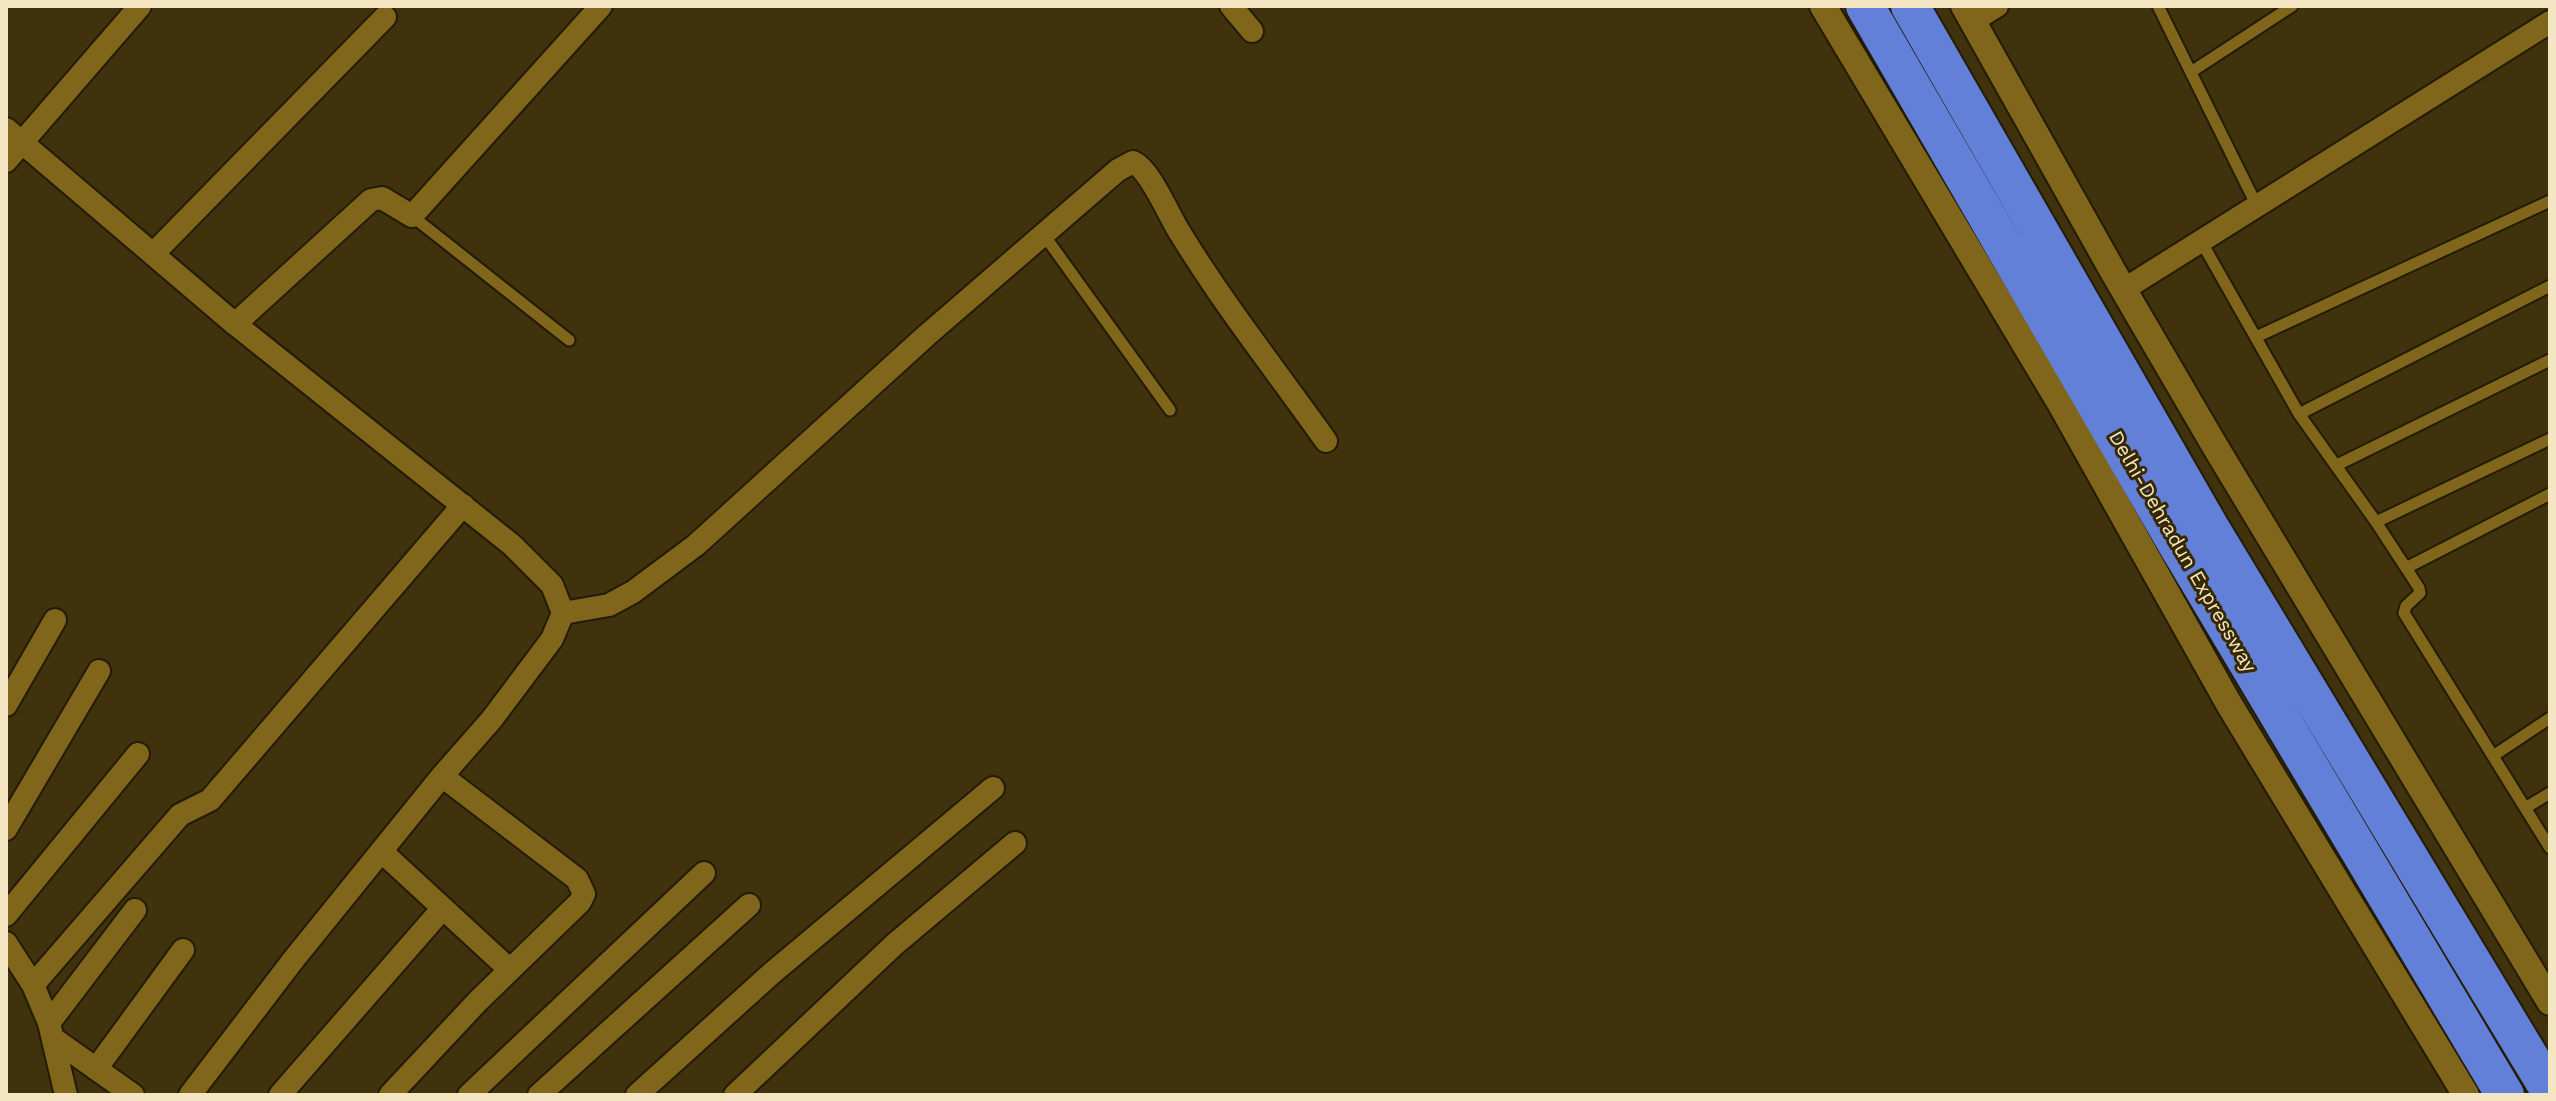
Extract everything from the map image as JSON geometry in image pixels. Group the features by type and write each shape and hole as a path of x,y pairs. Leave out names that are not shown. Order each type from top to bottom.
{"highway":[{"name":"Delhi-Dehradun Expressway","path":"1865,6 2178,546 2505,1095"},
{"name":"Delhi-Dehradun Expressway","path":"1910,6 2209,526 2550,1091"}],"street":[{"path":"6,161 14,135 140,6"},
{"path":"235,324 371,200 382,198 412,216 601,6"},
{"path":"1231,6 1252,31"},
{"path":"1823,6 2059,401 2229,704 2466,1095"},
{"path":"1997,6 1969,14 2123,290 2548,996"},
{"path":"153,254 385,17"},
{"path":"2123,290 2550,22"},
{"path":"14,135 235,324 512,545 552,585 563,613 552,639 492,719 381,851 190,1095"},
{"path":"563,613 609,605 633,592 696,545 927,335 1118,170 1133,162 1139,164 1212,283 1326,441"},
{"path":"33,985 180,815 210,800 463,505"},
{"path":"6,705 55,620"},
{"path":"6,829 99,671"},
{"path":"6,915 138,754"},
{"path":"390,1095 509,969 580,902 584,894 582,885 442,776"},
{"path":"637,1095 772,973 993,788"},
{"path":"735,1095 895,944 1015,843"},
{"path":"381,851 509,969"},
{"path":"469,1095 704,873"},
{"path":"539,1095 749,905"},
{"path":"280,1095 443,908"},
{"path":"52,1031 135,910"},
{"path":"6,943 33,985 52,1031 66,1095"},
{"path":"96,1069 183,950"},
{"path":"52,1031 96,1069 133,1095"}],"lane":[{"path":"2191,72 2292,6"},
{"path":"2160,7 2257,206"},
{"path":"2256,337 2550,201"},
{"path":"412,216 569,340"},
{"path":"1044,235 1170,410"},
{"path":"2201,241 2299,414 2406,568 2420,593 2406,606 2404,613 2550,848"},
{"path":"2299,414 2550,286"},
{"path":"2337,465 2550,360"},
{"path":"2376,522 2550,439"},
{"path":"2406,568 2550,494"},
{"path":"2493,756 2550,718"},
{"path":"2525,808 2550,793"}]}
